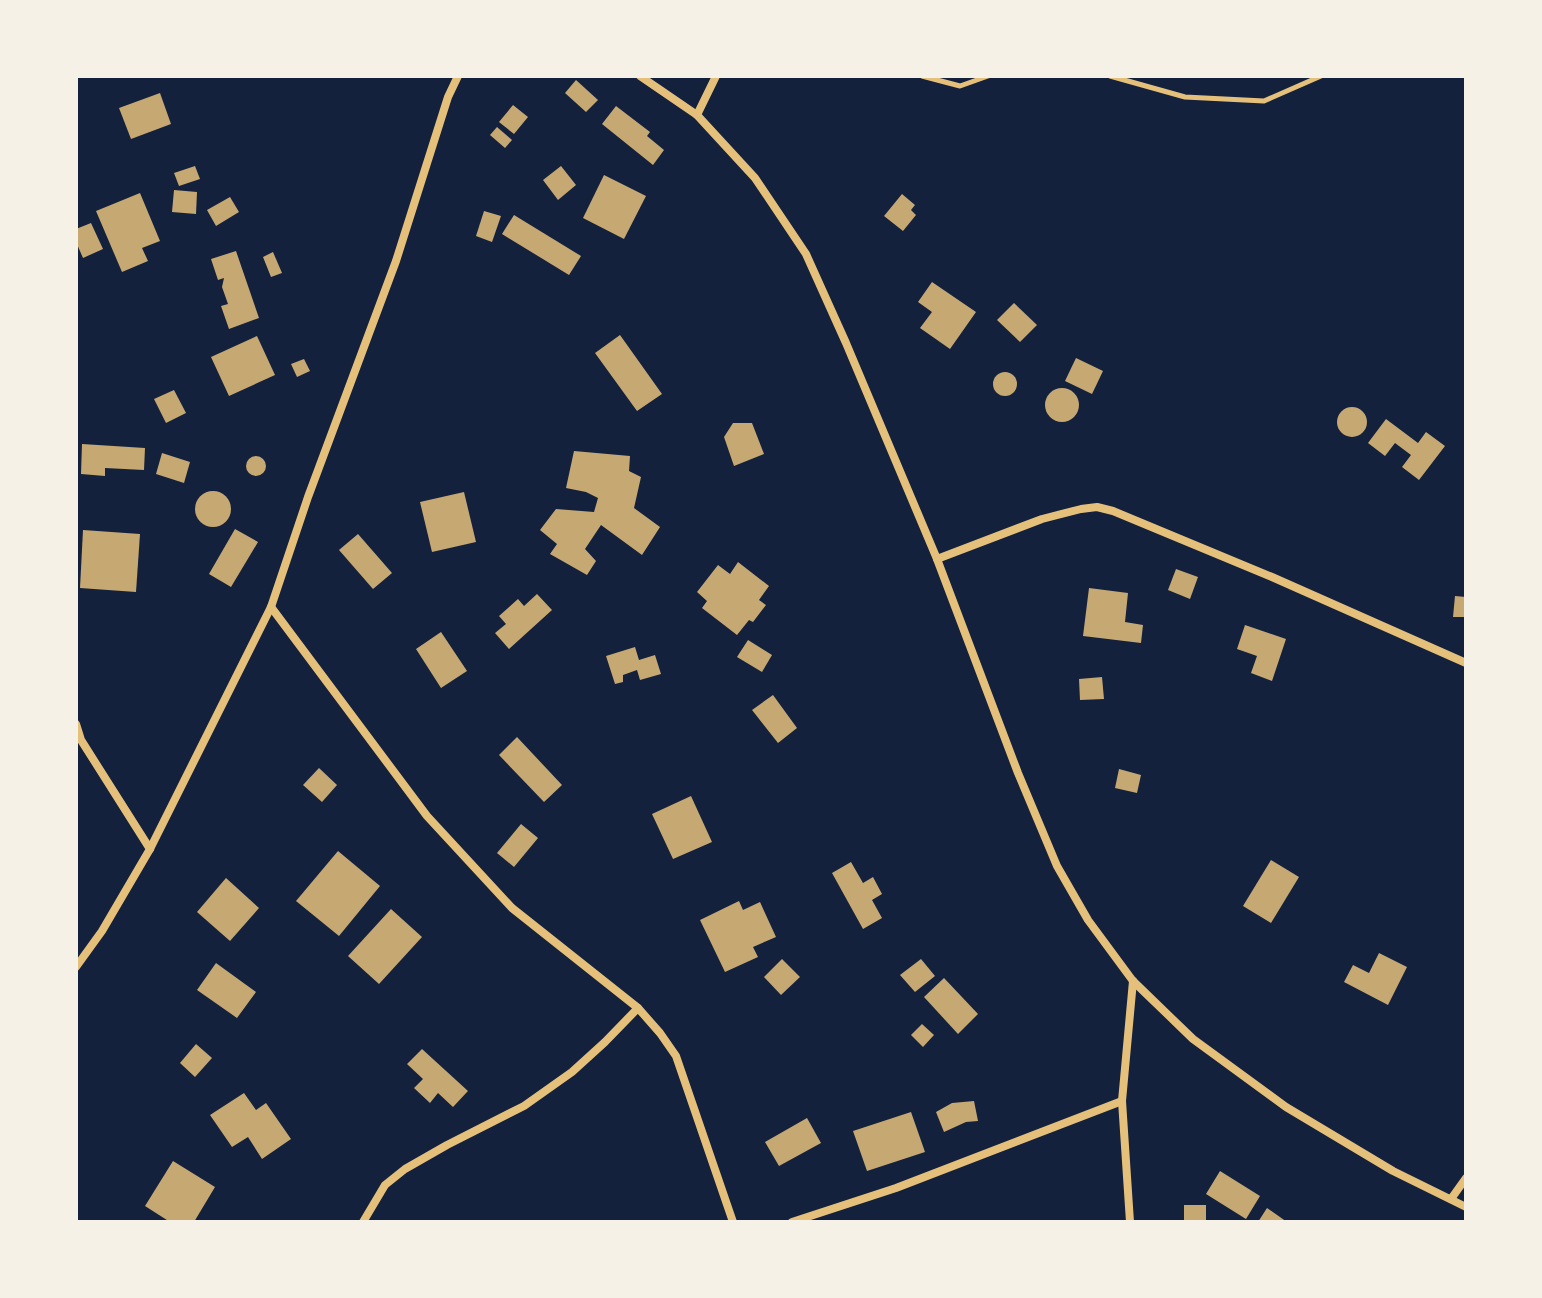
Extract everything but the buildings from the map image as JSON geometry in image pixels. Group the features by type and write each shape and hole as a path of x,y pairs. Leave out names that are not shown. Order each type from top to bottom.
{"street":[{"path":"76,967 102,931 150,849 271,607 308,497 396,261 448,97 458,76"},
{"path":"640,76 697,115 755,178 806,254 937,559 1018,773 1057,866 1088,920 1133,981 1193,1039 1286,1107 1393,1171 1466,1207"},
{"path":"697,115 716,76"},
{"path":"937,559 1042,519 1097,507 1272,577 1466,663"},
{"path":"271,607 427,816 512,908 638,1008 660,1033 676,1056 733,1222"},
{"path":"76,724 81,740 150,849"},
{"path":"1130,1222 1122,1101 1133,981"},
{"path":"363,1222 385,1185 405,1169 524,1106 572,1072 638,1008"},
{"path":"792,1222 896,1188 1122,1101"},
{"path":"1451,1199 1466,1178"}],"path":[{"path":"922,76 960,86 988,76"},
{"path":"1110,76 1185,97 1264,101 1321,76"}]}
